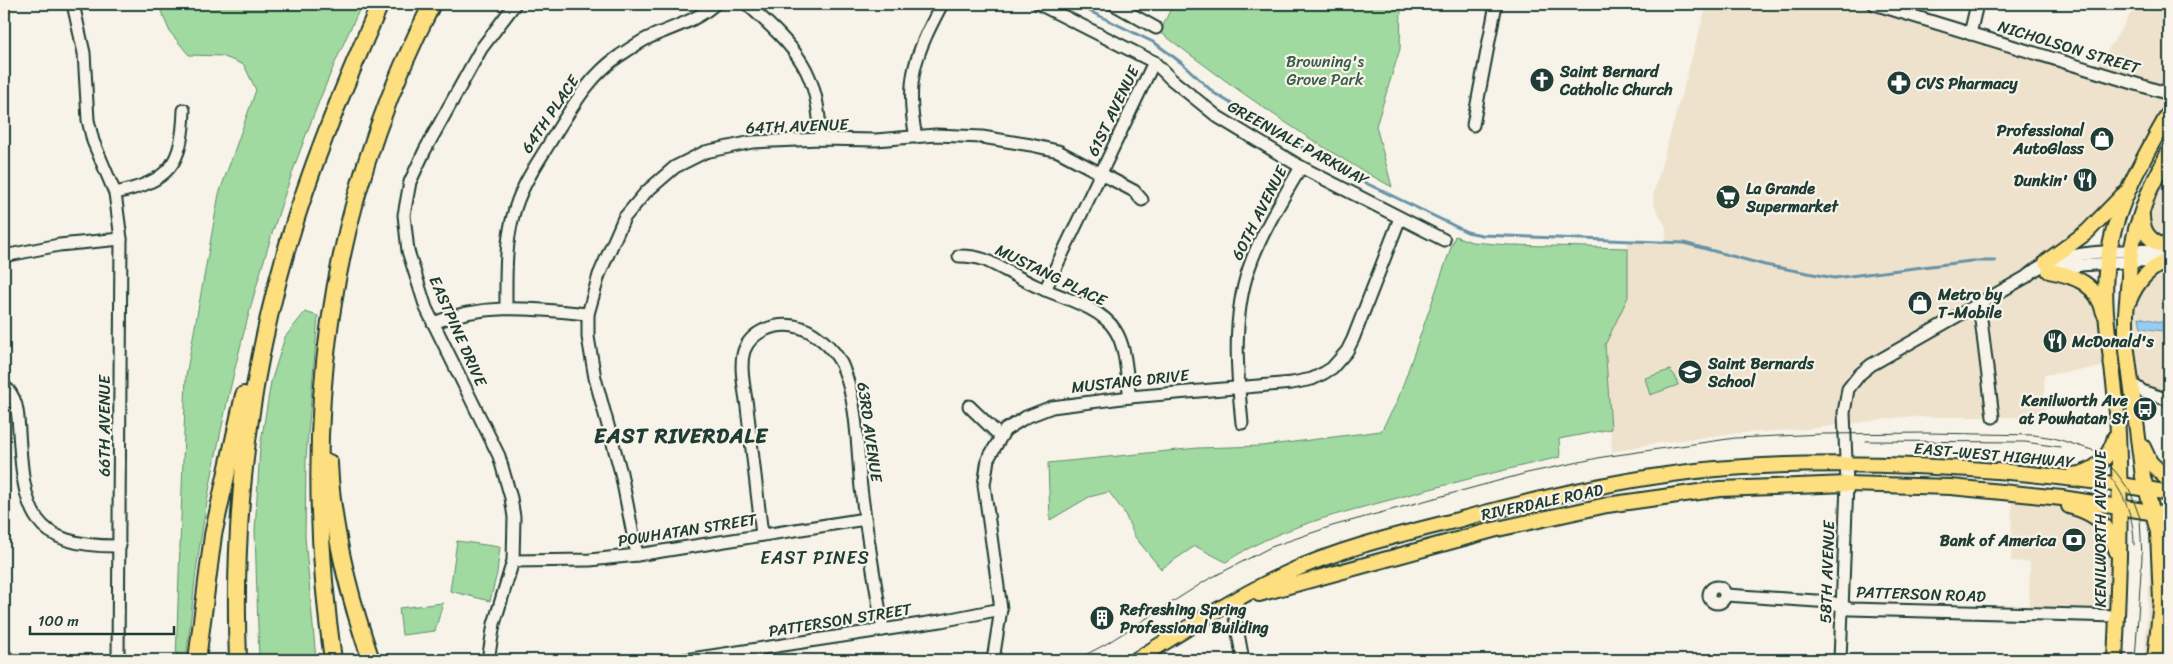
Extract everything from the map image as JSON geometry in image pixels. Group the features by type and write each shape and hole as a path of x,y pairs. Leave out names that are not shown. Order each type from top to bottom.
{"highway":[{"path":"197,660 211,544 245,388 313,167 380,4"},
{"path":"333,660 321,557 319,512 319,440 326,339 335,284 362,176 410,47 432,4"},
{"path":"348,228 330,411 328,452 330,480 344,573 371,660"},
{"path":"238,660 238,546 246,456 257,376 279,278"}],"main road":[{"name":"KENILWORTH AVENUE","path":"2115,660 2120,485 2117,412 2108,328 2108,258 2129,186 2169,113"},
{"path":"2161,601 2158,532 2146,488 2136,430 2126,343 2126,314 2130,257 2142,210 2151,186 2169,151"},
{"path":"2108,328 2102,306 2093,292 2080,279 2047,267 2087,232 2129,186"},
{"path":"2142,210 2142,226 2148,236 2154,242 2169,248"},
{"path":"2126,314 2131,297 2141,279 2149,270 2169,260"},
{"path":"2053,476 2084,474 2095,469 2100,464 2110,451 2114,439 2117,412"},
{"path":"2136,430 2150,462 2169,481"},
{"name":"EAST-WEST HIGHWAY","path":"1845,464 1944,466 2053,476 2169,492"},
{"name":"RIVERDALE ROAD","path":"1136,660 1232,602 1286,574 1329,556 1500,508 1614,484 1679,474 1736,468 1845,464"},
{"path":"1847,484 1942,486 1998,491 2169,515"},
{"name":"RIVERDALE ROAD","path":"1232,602 1468,536 1607,505 1720,489 1847,484"},
{"path":"1998,491 2086,511 2100,519 2107,529 2118,559"},
{"path":"2155,660 2161,601 2169,553"}],"street":[{"name":"66TH AVENUE","path":"73,4 84,53 85,89 90,130 116,192 121,239 118,660"},
{"name":"EASTPINE DRIVE","path":"488,660 494,624 513,561 514,517 508,484 499,456 433,323 420,292 408,251 404,215 407,192 425,150 481,49 515,4"},
{"name":"64TH PLACE","path":"506,307 506,254 509,234 519,198 536,164 578,98 589,83 616,57 647,38 691,21 715,4"},
{"path":"747,4 779,32 803,61 814,87 820,121 820,139"},
{"path":"916,137 911,115 910,95 913,71 923,42 942,4"},
{"name":"GREENVALE PARKWAY","path":"1039,4 1154,62 1171,79 1218,117 1301,167 1444,240"},
{"path":"1113,4 1156,28"},
{"path":"1473,125 1496,4"},
{"name":"NICHOLSON STREET","path":"1874,4 2169,94"},
{"path":"1970,34 1977,4"},
{"name":"61ST AVENUE","path":"1045,290 1154,62"},
{"path":"116,192 144,185 164,174 173,164 183,137 184,110"},
{"name":"64TH AVENUE","path":"637,555 621,473 595,378 588,338 588,314 599,275 624,218 646,192 675,167 705,152 736,144 762,141 982,137 1058,151 1100,173"},
{"name":"60TH AVENUE","path":"1242,423 1238,387 1238,334 1240,310 1248,270 1261,239 1301,167"},
{"name":"61ST AVENUE","path":"1100,173 1134,191 1142,200"},
{"name":"MUSTANG DRIVE","path":"993,660 1000,609 984,485 988,459 1000,436 1014,424 1040,410 1062,405 1292,383 1312,379 1332,368 1340,360 1353,339 1400,218"},
{"path":"4,256 59,245 121,239"},
{"path":"2130,257 2169,248"},
{"path":"1847,484 1844,413 1848,389 1853,381 1871,365 2026,277 2079,255 2169,260"},
{"name":"MUSTANG PLACE","path":"959,256 986,261 1101,316 1115,330 1122,348 1130,397"},
{"path":"1979,303 1994,417"},
{"path":"433,323 471,313 506,307 588,314"},
{"name":"63RD AVENUE","path":"762,535 743,359 746,348 758,333 782,325 804,328 817,336 834,352 841,363 850,389 865,519 883,630"},
{"path":"2132,384 2144,392 2169,400"},
{"path":"4,386 12,393 18,416 23,481 29,507 33,515 41,524 65,540 92,546 120,546"},
{"path":"969,406 1000,436"},
{"name":"58TH AVENUE","path":"1840,660 1847,484"},
{"name":"POWHATAN STREET","path":"513,561 590,560 637,555 865,519"},
{"name":"PATTERSON ROAD","path":"1726,595 1831,602 1850,609 2117,616"},
{"path":"1232,602 1243,660"},
{"name":"PATTERSON STREET","path":"685,660 883,630 1000,609"},
{"path":"4,655 10,660"}],"shaded area":[{"path":"1707,4 1874,4 2094,72 2137,4 2169,4 2169,113 2129,186 2033,275 2049,271 2093,292 2112,366 2044,375 2046,422 2012,417 1904,417 1806,429 1729,434 1651,444 1612,452 1605,345 1628,297 1628,240 1666,241 1666,227 1653,203 1653,195"},
{"path":"2169,151 2169,247 2148,236 2148,194"},
{"path":"2169,260 2169,400 2132,384 2131,297"},
{"path":"2012,497 2057,503 2080,511 2097,520 2113,552 2111,612 2029,611 2030,562 2011,561"},
{"path":"2155,551 2169,553 2169,660 2144,660 2150,566"}],"green space":[{"path":"158,4 362,4 333,68 283,199 243,336 212,474 200,543 186,660 176,660 186,376 219,194 256,90 244,65 222,56 189,55 170,32"},
{"name":"Browning's Grove Park","path":"1173,4 1401,4 1400,49 1376,126 1392,187 1332,152 1273,114 1160,32"},
{"path":"1455,236 1472,242 1509,245 1628,248 1628,297 1605,345 1611,429 1559,439 1560,457 1430,489 1303,525 1264,541 1226,562 1195,546 1161,569 1135,537 1124,512 1109,492 1089,497 1050,520 1048,463 1198,448 1262,446 1381,431 1397,402"},
{"path":"305,312 318,316 306,458 305,537 316,660 259,660 255,531 260,448 271,382 285,337"},
{"path":"1670,370 1675,376 1678,385 1650,395 1645,378"},
{"path":"457,541 500,547 497,573 490,601 450,591"},
{"path":"443,603 435,631 402,635 399,608"}],"water":[{"path":"2139,317 2169,324 2169,332 2141,328"}],"waterway":[{"path":"1075,4 1155,43 1183,64 1214,93 1341,171 1467,232 1482,235 1684,243 1765,265 1834,278 1971,261 1995,261"}],"tram line":[{"path":"1076,660 1106,644 1207,580 1271,547 1332,526 1527,473 1603,457 1735,438 1822,434 1928,433 2034,435 2054,438 2092,450 2115,471 2130,491 2140,518 2142,557 2135,660"},
{"path":"1866,441 2025,442 2060,447"},
{"path":"2100,465 2115,483 2125,502 2132,522 2134,545"}],"place":[{"name":"Saint Bernard Catholic Church","path":"1542,80"},
{"name":"CVS Pharmacy","path":"1899,83"},
{"name":"Professional AutoGlass","path":"2102,139"},
{"name":"Dunkin'","path":"2085,180"},
{"name":"La Grande Supermarket","path":"1728,197"},
{"name":"Metro by T-Mobile","path":"1920,303"},
{"name":"McDonald's","path":"2055,341"},
{"name":"Saint Bernards School","path":"1690,372"},
{"name":"Kenilworth Ave at Powhatan St","path":"2145,409"},
{"name":"Bank of America","path":"2074,540"},
{"name":"Refreshing Spring Professional Building","path":"1102,618"}],"district":[{"name":"EAST RIVERDALE","path":"681,436"},
{"name":"EAST PINES","path":"815,558"}]}
